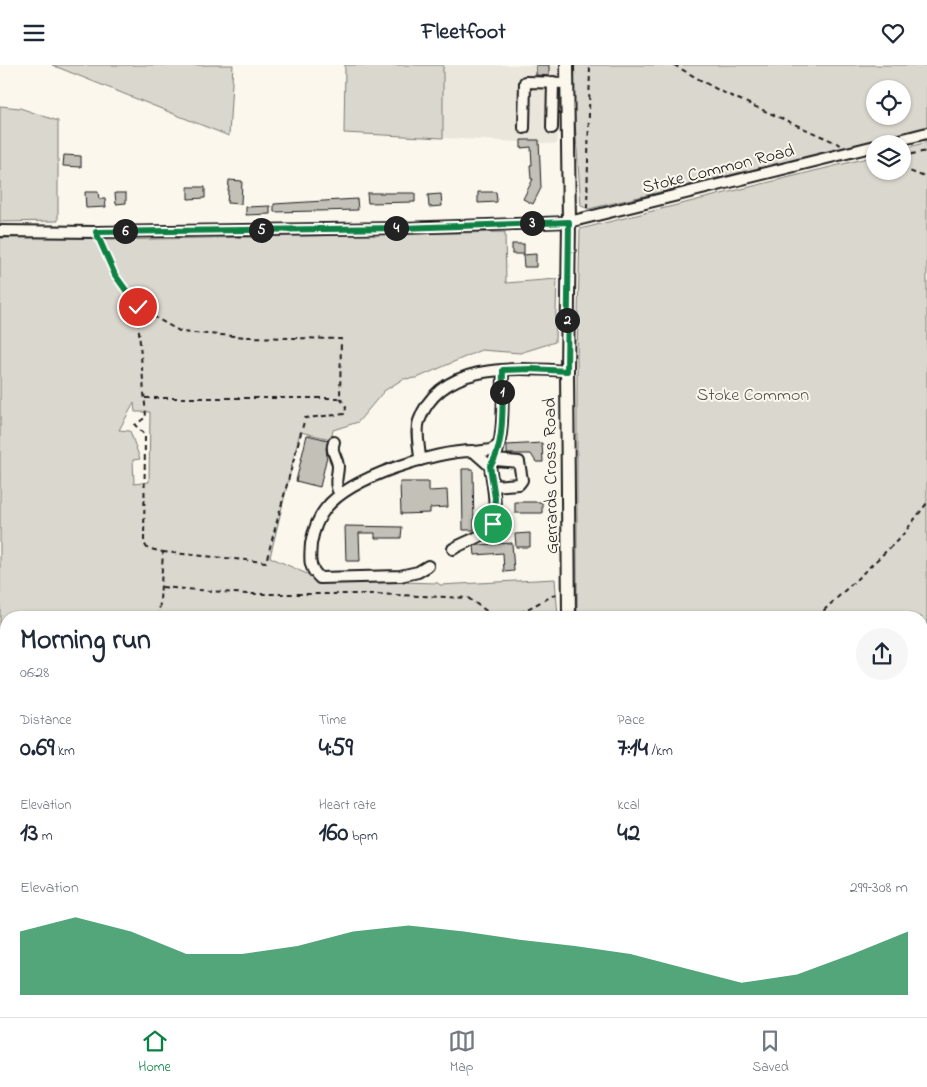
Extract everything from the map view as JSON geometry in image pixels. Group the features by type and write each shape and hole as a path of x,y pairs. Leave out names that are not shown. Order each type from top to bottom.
{"main road":[{"name":"Gerrards Cross Road","path":"567,65 569,611"}],"street":[{"path":"524,128 524,82 567,83"},
{"path":"552,128 553,82"},
{"path":"911,137 927,133"},
{"name":"Stoke Common Road","path":"0,231 96,232 402,228 569,222 866,148"},
{"path":"420,460 418,423 432,395 461,377 492,370 531,369 567,371"},
{"path":"453,549 487,532 493,524 495,498 493,463 499,445 503,370"},
{"path":"334,442 332,448 338,467 335,481 340,494"},
{"path":"428,566 418,572 400,576 320,578 313,571 309,561 312,537 325,509 340,494 384,471 420,460 468,451 491,450 499,445"},
{"path":"475,452 493,463 519,462 522,480 519,484 493,486"}],"path":[{"path":"587,217 590,65"},
{"path":"674,65 718,90 855,151"},
{"path":"911,154 927,151"},
{"path":"911,172 927,178"},
{"path":"96,232 115,275 138,307 181,332 246,337 341,339 340,399 346,407 345,414 305,418 266,562 163,552 147,548 144,543 145,435 135,425 146,417 138,307"},
{"path":"145,398 340,399"},
{"path":"823,611 901,537 927,503"},
{"path":"160,611 163,552"},
{"path":"162,587 247,595 374,593 468,597 487,611"},
{"path":"523,611 569,587"}],"shaded area":[{"path":"443,65 559,65 557,144 443,138"}],"green space":[{"path":"52,65 233,65 229,136"},
{"path":"345,65 443,65 443,138 344,133"},
{"path":"571,65 927,65 927,128 898,135 866,135 866,143 589,209 581,206"},
{"path":"0,106 20,108 58,121 58,221 0,222"},
{"name":"Stoke Common","path":"927,142 927,611 577,611 577,357 580,229 866,158 866,180 911,180 911,147"},
{"path":"505,232 506,283 557,279 555,342 520,353 481,350 417,378 403,379 384,391 358,422 333,430 331,439 300,432 270,557 320,580 438,583 440,585 555,579 558,611 0,611 0,238 92,236 106,240","holes":["134,403 135,412 150,412 149,482 134,484 133,460 140,459 130,431 119,430"]}],"building":[{"path":"536,65 549,65 549,76 536,75"},
{"path":"521,140 539,140 541,188 533,204 523,199 533,179 531,179 530,165 532,165 531,147 521,148"},
{"path":"64,155 81,156 81,167 63,166"},
{"path":"229,180 242,181 241,204 227,203"},
{"path":"188,187 205,187 205,198 188,199"},
{"path":"85,192 98,192 99,199 105,199 106,207 86,208"},
{"path":"478,192 496,192 497,202 478,203"},
{"path":"115,193 126,193 126,203 116,204"},
{"path":"367,193 415,193 415,202 368,203"},
{"path":"441,194 442,206 429,207 428,195"},
{"path":"357,199 358,210 274,212 274,204"},
{"path":"270,206 270,214 246,215 246,207"},
{"path":"512,244 524,244 524,254 512,254"},
{"path":"536,254 536,267 524,267 523,255"},
{"path":"307,435 328,440 327,456 320,487 296,481"},
{"path":"542,443 543,462 536,462 531,454 507,454 507,445"},
{"path":"462,469 473,469 474,530 463,530"},
{"path":"400,482 429,482 429,491 447,490 448,507 430,508 430,513 401,514"},
{"path":"515,502 542,502 542,513 515,513"},
{"path":"345,526 402,527 401,538 375,538 375,533 359,533 360,561 346,561"},
{"path":"530,533 530,547 516,547 515,534"},
{"path":"512,543 514,571 504,572 503,553 475,555 474,546"}],"route":[{"path":"138,307 115,275 96,232 402,228 569,222 567,371 503,370 498,453 496,460 490,466 495,498 493,524"}]}
